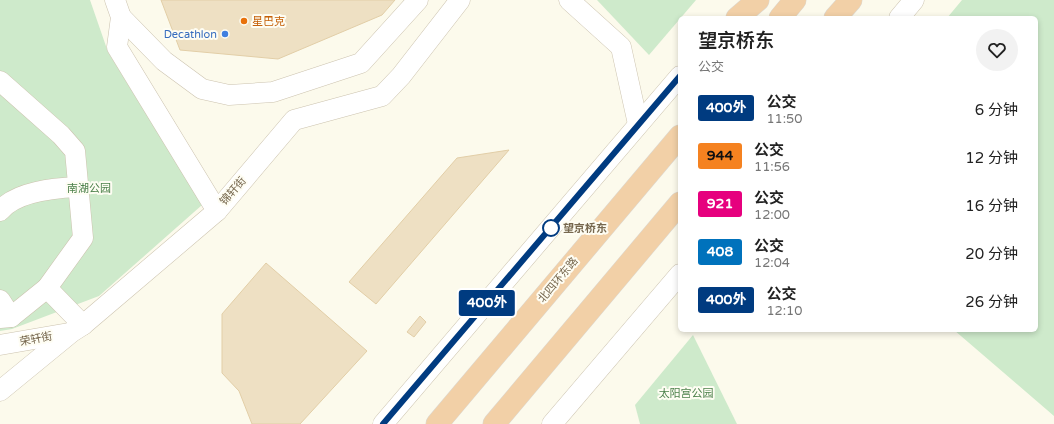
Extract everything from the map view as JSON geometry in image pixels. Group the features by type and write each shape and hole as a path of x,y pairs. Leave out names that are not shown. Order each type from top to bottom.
{"highway":[{"path":"739,16 758,0"},
{"path":"782,16 795,0"},
{"path":"837,16 850,0"},
{"path":"845,16 854,0"},
{"name":"北四环东路","path":"437,424 678,138"},
{"path":"494,424 678,205"}],"street":[{"path":"118,8 164,61 202,89 229,95 273,92 361,63 418,0"},
{"name":"锦轩街","path":"0,391 78,329 217,211 294,120 382,96 401,76 460,0"},
{"path":"569,0 621,47 638,124"},
{"path":"732,16 744,0"},
{"path":"901,16 914,0"},
{"path":"118,8 117,47 217,211"},
{"path":"383,424 678,78"},
{"path":"0,81 61,135 75,151 83,238 47,288 5,318 0,300"},
{"path":"0,211 5,204 29,194 51,189 78,187"},
{"path":"552,424 678,276"},
{"path":"47,288 78,329"},
{"name":"荣轩街","path":"0,346 78,329"}],"green space":[{"name":"南湖公园","path":"0,0 90,0 108,52 202,205 99,296 12,329 0,331"},
{"path":"597,0 696,0 682,16 678,16 678,21 649,55"},
{"path":"962,0 1054,0 1054,416 956,332 1038,332 1038,16 949,16"},
{"name":"太阳宫公园","path":"693,335 737,424 640,424 635,405"}],"building":[{"path":"161,0 395,0 382,15 278,59 180,50"},
{"path":"509,150 376,304 349,282 457,158"},
{"path":"266,263 367,351 300,424 252,424 239,391 222,373 222,314"},
{"path":"420,316 426,322 414,337 407,332"}],"bus line":[{"name":"400外","path":"383,424 678,78"}],"place":[{"name":"星巴克","path":"244,21"},
{"name":"Decathlon","path":"225,34"},
{"name":"望京桥东","path":"551,228"}]}
